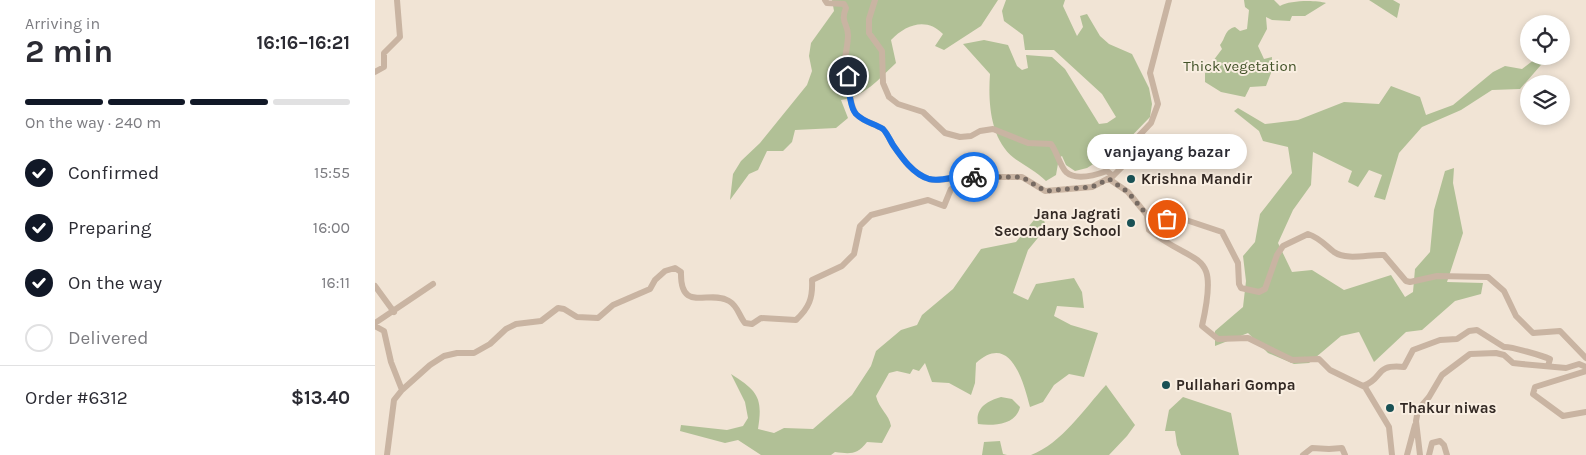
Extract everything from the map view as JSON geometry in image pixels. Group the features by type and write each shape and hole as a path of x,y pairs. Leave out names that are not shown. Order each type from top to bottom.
{"street":[{"path":"375,72 384,67 384,53 400,37 397,0"},
{"path":"825,0 827,4 844,4 846,8 843,15 844,25 848,32 845,60 851,66 846,86 851,95 851,105 855,113 867,123 882,129 909,166 930,179 953,179 968,175 981,181 994,177 1022,177 1045,191 1092,187 1113,176 1132,157 1133,142 1151,123 1158,104 1150,73 1169,0"},
{"path":"875,0 869,20 869,33 882,50 883,83 889,97 898,104 923,112 945,133 960,137 971,136 980,131 993,129 1028,143 1051,144 1058,154 1065,171 1073,176 1095,176 1107,171 1147,215 1149,230 1204,264 1207,270 1208,297 1202,326 1217,339 1248,338 1292,360 1319,359 1330,370 1363,386 1389,427 1392,455"},
{"path":"387,455 394,400 401,390 430,365 444,356 457,352 474,353 490,344 507,329 516,324 541,321 558,308 564,308 577,317 598,318 613,305 650,289 655,280 665,272 675,268 681,272 682,284 687,294 698,299 721,298 729,301 735,306 745,323 752,324 761,318 796,320 805,312 811,301 812,280 842,266 853,254 859,226 871,215 928,200 944,206 951,189 978,179"},
{"path":"1147,215 1186,220 1222,232 1238,263 1239,284 1241,288 1259,292 1268,286 1277,255 1283,246 1308,234 1315,236 1343,256 1384,254 1406,281 1410,282 1437,276 1488,277 1504,291 1516,316 1533,333 1560,331 1586,358"},
{"path":"401,390 391,362 384,331 375,324 433,284"},
{"path":"375,286 394,312"},
{"path":"1363,386 1371,383 1382,369 1390,366 1404,368 1413,350 1440,340 1457,339 1469,330 1477,330 1504,347 1510,346 1532,355 1544,356 1550,359 1548,366"},
{"path":"1407,455 1418,410 1429,397 1441,375 1470,354 1496,353 1504,355 1513,362 1566,368 1583,365"},
{"path":"1586,371 1535,387 1533,394 1563,416 1586,412"},
{"path":"1416,421 1420,455"},
{"path":"1429,455 1432,443 1439,441 1444,444 1447,455"},
{"path":"1303,455 1312,448 1343,448 1345,455"}],"green space":[{"path":"832,0 998,0 981,26 944,50 935,46 943,34 930,26 917,25 897,34 891,40 896,63 864,91 841,100 848,118 836,128 795,130 792,142 783,151 767,151 758,170 749,174 730,200 733,174 741,161 760,143 807,85 812,71 809,56 811,43 834,11"},
{"path":"1006,0 1065,0 1063,6 1077,36 1083,27 1080,16 1087,14 1100,36 1109,44 1132,54 1149,88 1152,104 1150,117 1122,146 1087,168 1075,171 1066,165 1062,156 1059,158 1056,175 1046,181 1014,158 1000,141 995,130 990,108 990,74 963,44 984,40 1008,45 1017,66 1022,70 1028,68 1026,55 1052,57 1065,69 1099,124 1107,123 1116,117 1102,94 1054,50 1025,50 1023,35 1004,21 1002,11"},
{"name":"Thick vegetation","path":"1244,0 1274,0 1280,6 1303,1 1326,3 1305,16 1292,16 1290,21 1272,20 1266,17 1267,29 1258,46 1264,59 1272,57 1271,73 1266,86 1250,87 1245,97 1221,92 1205,82 1205,73 1214,69 1213,61 1222,49 1220,45 1227,32 1235,27 1240,31 1247,29 1249,10 1245,7"},
{"path":"1369,0 1393,0 1400,4 1397,18"},
{"path":"1527,65 1541,65 1532,75 1520,75 1520,89 1492,90 1461,110 1422,127 1399,153 1385,200 1374,197 1382,175 1369,170 1358,187 1348,182 1352,171 1313,152 1311,185 1293,210 1278,243 1292,272 1312,270 1344,290 1391,275 1405,297 1413,292 1415,269 1430,252 1434,210 1445,171 1454,168 1453,183 1463,233 1447,282 1483,283 1481,294 1455,301 1422,330 1406,332 1374,362 1359,332 1341,336 1309,363 1294,364 1268,353 1248,333 1215,346 1215,331 1243,307 1246,281 1243,256 1255,242 1260,214 1292,173 1288,147 1263,141 1259,131 1234,111 1238,108 1265,124 1298,120 1344,102 1379,104 1391,86 1420,97 1426,115 1453,105 1493,72 1505,66 1522,69"},
{"path":"1034,220 1044,220 1046,228 1028,250 1013,293 1028,300 1036,284 1074,278 1082,292 1084,308 1057,306 1054,316 1071,325 1098,333 1084,377 1069,374 1054,385 1043,402 1030,407 1019,373 1006,356 998,353 988,355 976,363 975,383 971,395 949,383 932,382 925,363 919,371 913,369 910,374 897,371 889,373 876,396 891,426 882,443 867,442 853,453 835,452 831,455 761,455 738,440 725,443 680,431 681,425 727,430 743,426 748,418 745,402 731,374 747,385 757,396 760,410 758,429 774,433 784,428 813,429 852,395 871,366 876,351 901,330 917,325 922,315 953,289 981,249 1016,242"},
{"path":"1106,385 1135,425 1109,455 1031,455 1042,450 1063,434"},
{"path":"1001,397 1012,399 1020,407 1014,418 997,424 978,424 980,409 987,403"},
{"path":"1183,397 1231,413 1239,455 1181,455 1175,431 1165,431 1169,410"},
{"path":"1000,441 1003,454 1007,455 982,455 984,442"}],"way so far":[{"path":"974,177 981,181 994,177 1022,177 1045,191 1092,187 1109,179 1128,192 1147,215 1167,219"}],"place":[{"name":"Krishna Mandir","path":"1131,179"},
{"name":"vanjayang bazar","path":"1167,219"},
{"name":"Jana Jagrati Secondary School","path":"1131,223"},
{"name":"Pullahari Gompa","path":"1166,385"},
{"name":"Thakur niwas","path":"1390,408"}],"route":[{"path":"848,76 846,86 851,95 851,105 855,113 867,123 882,129 909,166 916,172 930,179 953,179 968,175 974,177"}]}
